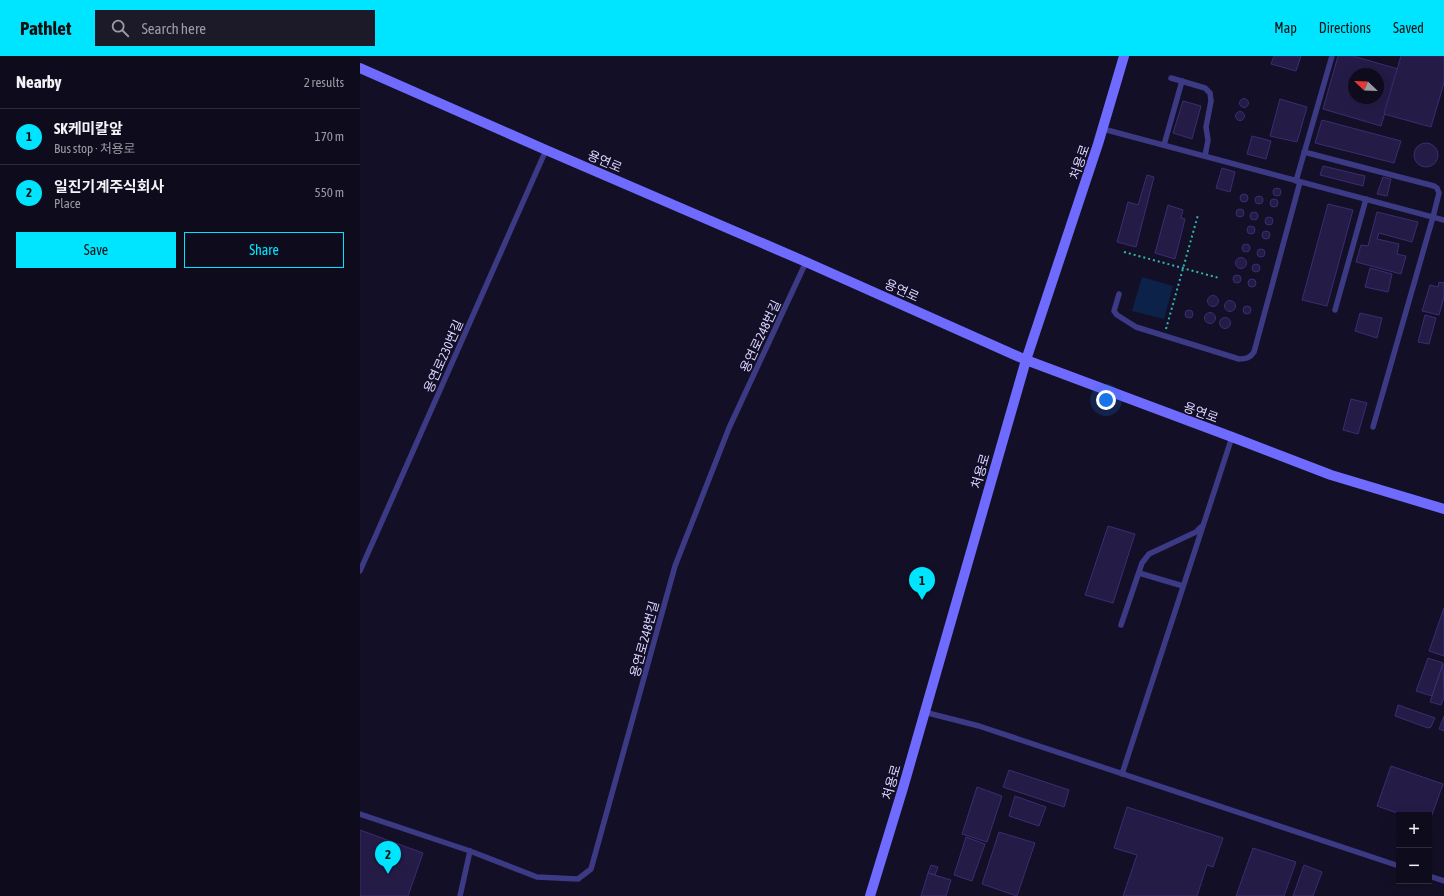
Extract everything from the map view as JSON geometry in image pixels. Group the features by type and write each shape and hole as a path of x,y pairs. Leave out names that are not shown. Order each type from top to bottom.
{"street":[{"name":"처용로","path":"870,896 1026,360 1103,129 1124,56"},
{"name":"용연로","path":"360,68 806,262 1026,360 1232,436 1331,475 1444,510"}],"lane":[{"path":"1119,294 1114,311 1117,315 1136,327 1239,359 1246,359 1250,357 1254,352 1298,181 1304,152 1332,56"},
{"path":"1171,78 1205,88 1210,93 1211,100 1206,127 1208,140 1205,156"},
{"path":"1164,145 1182,81"},
{"path":"1103,129 1444,220"},
{"name":"용연로230번길","path":"360,571 546,150"},
{"path":"1304,152 1438,188 1439,193 1433,217 1373,427"},
{"path":"1335,310 1366,199"},
{"name":"용연로248번길","path":"360,814 470,851 537,877 578,879 591,869 675,566 729,428 806,262"},
{"path":"1122,774 1232,436"},
{"path":"1120,625 1142,563 1150,554 1196,532 1203,525"},
{"path":"1139,573 1183,586"},
{"path":"924,712 979,726 1396,865"},
{"path":"460,896 470,851"},
{"path":"1432,877 1444,881"}],"path":[{"path":"1164,336 1198,215"},
{"path":"1124,252 1220,278"}],"water":[{"path":"1142,277 1173,286 1164,319 1132,311"}],"building":[{"path":"1274,56 1301,56 1296,71 1271,64"},
{"path":"1338,56 1353,56 1398,69 1381,126 1323,109"},
{"path":"1401,56 1444,56 1444,83 1431,127 1384,114"},
{"path":"1244,98 1249,103 1244,108 1239,103"},
{"path":"1280,99 1307,107 1297,142 1270,136"},
{"path":"1183,101 1201,106 1192,139 1173,133"},
{"path":"1240,111 1245,116 1240,121 1235,116"},
{"path":"1322,120 1401,141 1394,163 1315,143"},
{"path":"1252,136 1271,141 1266,159 1247,154"},
{"path":"1426,143 1434,147 1438,155 1434,163 1426,167 1418,163 1414,155 1418,147"},
{"path":"1323,166 1365,176 1363,186 1320,175"},
{"path":"1222,168 1235,172 1230,192 1216,188"},
{"path":"1147,175 1154,177 1136,247 1117,242 1128,202 1138,205"},
{"path":"1383,177 1391,179 1387,196 1377,194"},
{"path":"1275,188 1279,188 1281,192 1279,196 1275,196 1273,194 1273,190"},
{"path":"1242,194 1246,194 1248,198 1246,202 1242,202 1240,200 1240,196"},
{"path":"1257,196 1261,196 1263,200 1261,204 1257,204 1255,202 1255,198"},
{"path":"1272,199 1276,199 1278,203 1276,207 1272,207 1270,205 1270,201"},
{"path":"1328,204 1353,210 1327,306 1302,300"},
{"path":"1168,205 1183,210 1181,218 1185,219 1175,259 1155,253"},
{"path":"1238,209 1242,209 1244,213 1242,217 1238,217 1236,215 1236,211"},
{"path":"1252,212 1256,212 1258,216 1256,220 1252,220 1250,218 1250,214"},
{"path":"1377,212 1418,222 1412,242 1379,233 1377,239 1399,244 1397,254 1406,256 1401,274 1356,262 1361,245 1368,246"},
{"path":"1267,217 1271,217 1273,221 1271,225 1267,225 1265,223 1265,219"},
{"path":"1249,226 1253,226 1255,230 1253,234 1249,234 1247,232 1247,228"},
{"path":"1264,231 1268,231 1270,235 1268,239 1264,239 1262,237 1262,233"},
{"path":"1244,244 1248,244 1250,248 1248,252 1244,252 1242,250 1242,246"},
{"path":"1259,249 1263,249 1265,253 1263,257 1259,257 1257,255 1257,251"},
{"path":"1241,257 1245,259 1247,263 1245,267 1241,269 1237,267 1235,263 1237,259"},
{"path":"1254,264 1258,264 1260,268 1258,272 1254,272 1252,270 1252,266"},
{"path":"1370,268 1392,274 1388,292 1365,287"},
{"path":"1235,275 1239,275 1241,279 1239,283 1235,283 1233,281 1233,277"},
{"path":"1250,279 1254,279 1256,283 1254,287 1250,287 1248,285 1248,281"},
{"path":"1439,282 1444,283 1444,297 1439,315 1422,311 1430,285 1438,287"},
{"path":"1213,295 1217,297 1219,301 1217,305 1213,307 1209,305 1207,301 1209,297"},
{"path":"1230,300 1234,302 1236,306 1234,310 1230,312 1226,310 1224,306 1226,302"},
{"path":"1245,306 1249,306 1251,310 1249,314 1245,314 1243,312 1243,308"},
{"path":"1187,310 1191,310 1193,314 1191,318 1187,318 1185,316 1185,312"},
{"path":"1210,312 1214,314 1216,318 1214,322 1210,324 1206,322 1204,318 1206,314"},
{"path":"1360,313 1382,318 1377,338 1355,331"},
{"path":"1425,315 1436,318 1429,344 1418,342"},
{"path":"1225,317 1229,319 1231,323 1229,327 1225,329 1221,327 1219,323 1221,319"},
{"path":"1351,399 1367,403 1358,434 1343,430"},
{"path":"1108,526 1135,534 1113,603 1085,595"},
{"path":"1444,608 1444,656 1429,651"},
{"path":"1428,658 1443,663 1432,696 1416,691"},
{"path":"1443,664 1444,697 1441,705 1430,702"},
{"path":"1398,705 1435,718 1431,727 1428,728 1395,716"},
{"path":"1444,716 1444,731 1439,729"},
{"path":"1391,766 1443,784 1432,815 1432,812 1396,813 1377,806"},
{"path":"1009,770 1069,790 1064,807 1003,787"},
{"path":"977,787 1002,796 987,842 962,834"},
{"path":"1015,796 1046,807 1039,826 1009,816"},
{"path":"1127,807 1223,838 1213,867 1207,865 1197,896 1123,896 1137,855 1114,848"},
{"path":"360,830 423,853 408,896 360,896"},
{"path":"999,832 1035,843 1017,896 982,884"},
{"path":"966,837 985,844 972,881 954,875"},
{"path":"1253,848 1296,862 1284,896 1236,896"},
{"path":"931,865 938,867 935,875 928,873"},
{"path":"1304,865 1322,872 1313,896 1293,896"},
{"path":"928,873 951,880 946,896 921,896"}],"place":[{"name":"SK케미칼앞","path":"922,600"},
{"name":"일진기계주식회사","path":"388,874"}]}
